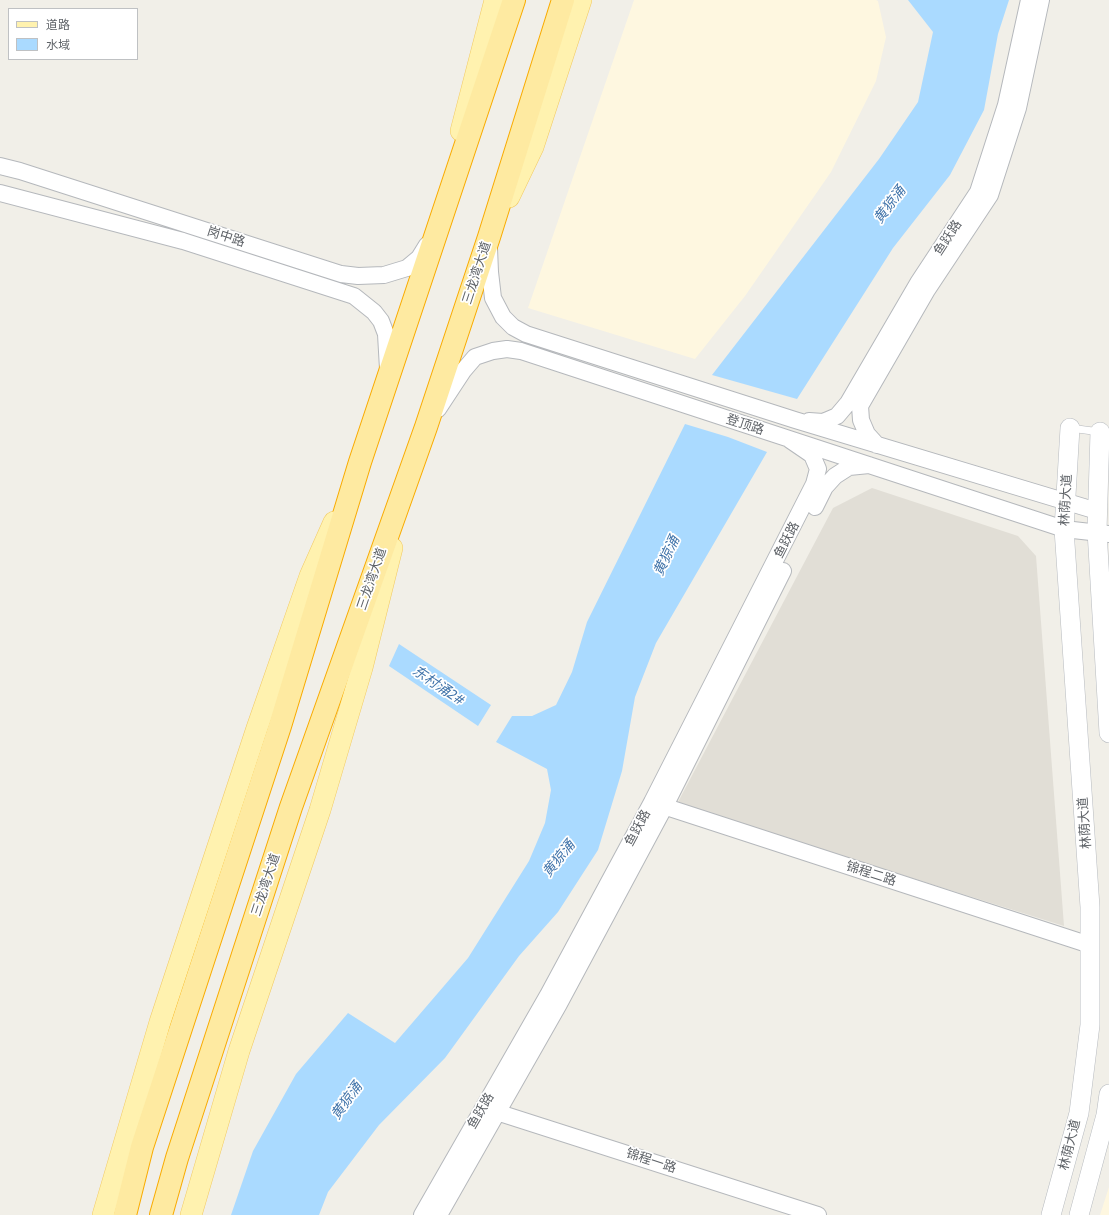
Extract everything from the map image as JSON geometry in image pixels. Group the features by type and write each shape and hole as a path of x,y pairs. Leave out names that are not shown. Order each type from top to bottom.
{"highway":[{"path":"125,1215 142,1147 280,726 360,462 514,0"},
{"name":"三龙湾大道","path":"161,1215 177,1158 291,807 426,427 489,237 563,0"}],"main road":[{"path":"437,230 487,25 495,0"},
{"path":"489,237 533,147 581,0"},
{"name":"林荫大道","path":"1051,1215 1078,1113 1090,1025 1090,906 1064,529 1070,428"},
{"path":"1100,432 1097,510 1103,533 1109,733"},
{"path":"191,1215 238,1051 324,795 362,668 414,460"},
{"path":"104,1215 160,1022 257,728 310,576 360,462"},
{"path":"1079,1215 1106,1114 1109,1094"}],"street":[{"name":"鱼跃路","path":"795,420 823,422 837,416 848,403 918,282 978,192 1006,105 1028,0"},
{"name":"鱼跃路","path":"877,445 867,434 861,420 860,406 927,290 990,195 1018,108 1041,0"},
{"name":"岗中路","path":"0,166 20,170 341,274 358,276 384,275 407,268 419,258 437,230"},
{"name":"岗中路","path":"0,193 183,241 354,296 374,312 381,321 386,334 388,376"},
{"name":"登顶路","path":"489,237 490,272 493,298 503,317 513,327 526,334 795,420 1097,510"},
{"path":"354,296 361,291 362,284 358,276"},
{"path":"521,351 512,342 513,337 519,334 526,334"},
{"name":"登顶路","path":"426,427 463,371 475,358 493,351 507,349 521,351 1064,529 1103,533"},
{"name":"鱼跃路","path":"422,1215 560,1004 814,484 818,469 812,455 790,440"},
{"name":"鱼跃路","path":"658,804 825,487 835,476 849,467 869,465"},
{"name":"锦程二路","path":"658,804 1090,945"},
{"name":"鱼跃路","path":"439,1215 490,1110"},
{"name":"锦程一路","path":"490,1110 818,1215"}],"lane":[{"path":"1070,428 1100,432"}],"shaded area":[{"path":"634,0 876,0 878,1 886,37 876,81 831,172 745,296 695,359 528,308"},
{"path":"872,488 1018,536 1036,556 1064,926 677,804 833,508"},
{"path":"1109,1187 1109,1215 1100,1215"}],"water":[{"name":"黄猄涌","path":"908,0 1009,0 998,34 984,110 950,175 893,248 797,399 712,375 879,159 918,102 933,32"},
{"name":"黄猄涌","path":"685,424 728,437 767,452 656,643 635,697 622,771 598,850 558,912 519,956 445,1058 379,1125 328,1192 319,1215 231,1215 253,1151 296,1074 348,1013 395,1043 468,958 529,861 545,823 551,790 547,769 496,742 512,716 532,716 556,705 572,672 587,622"},
{"name":"东村涌2#","path":"399,644 491,705 478,726 389,666"}]}
